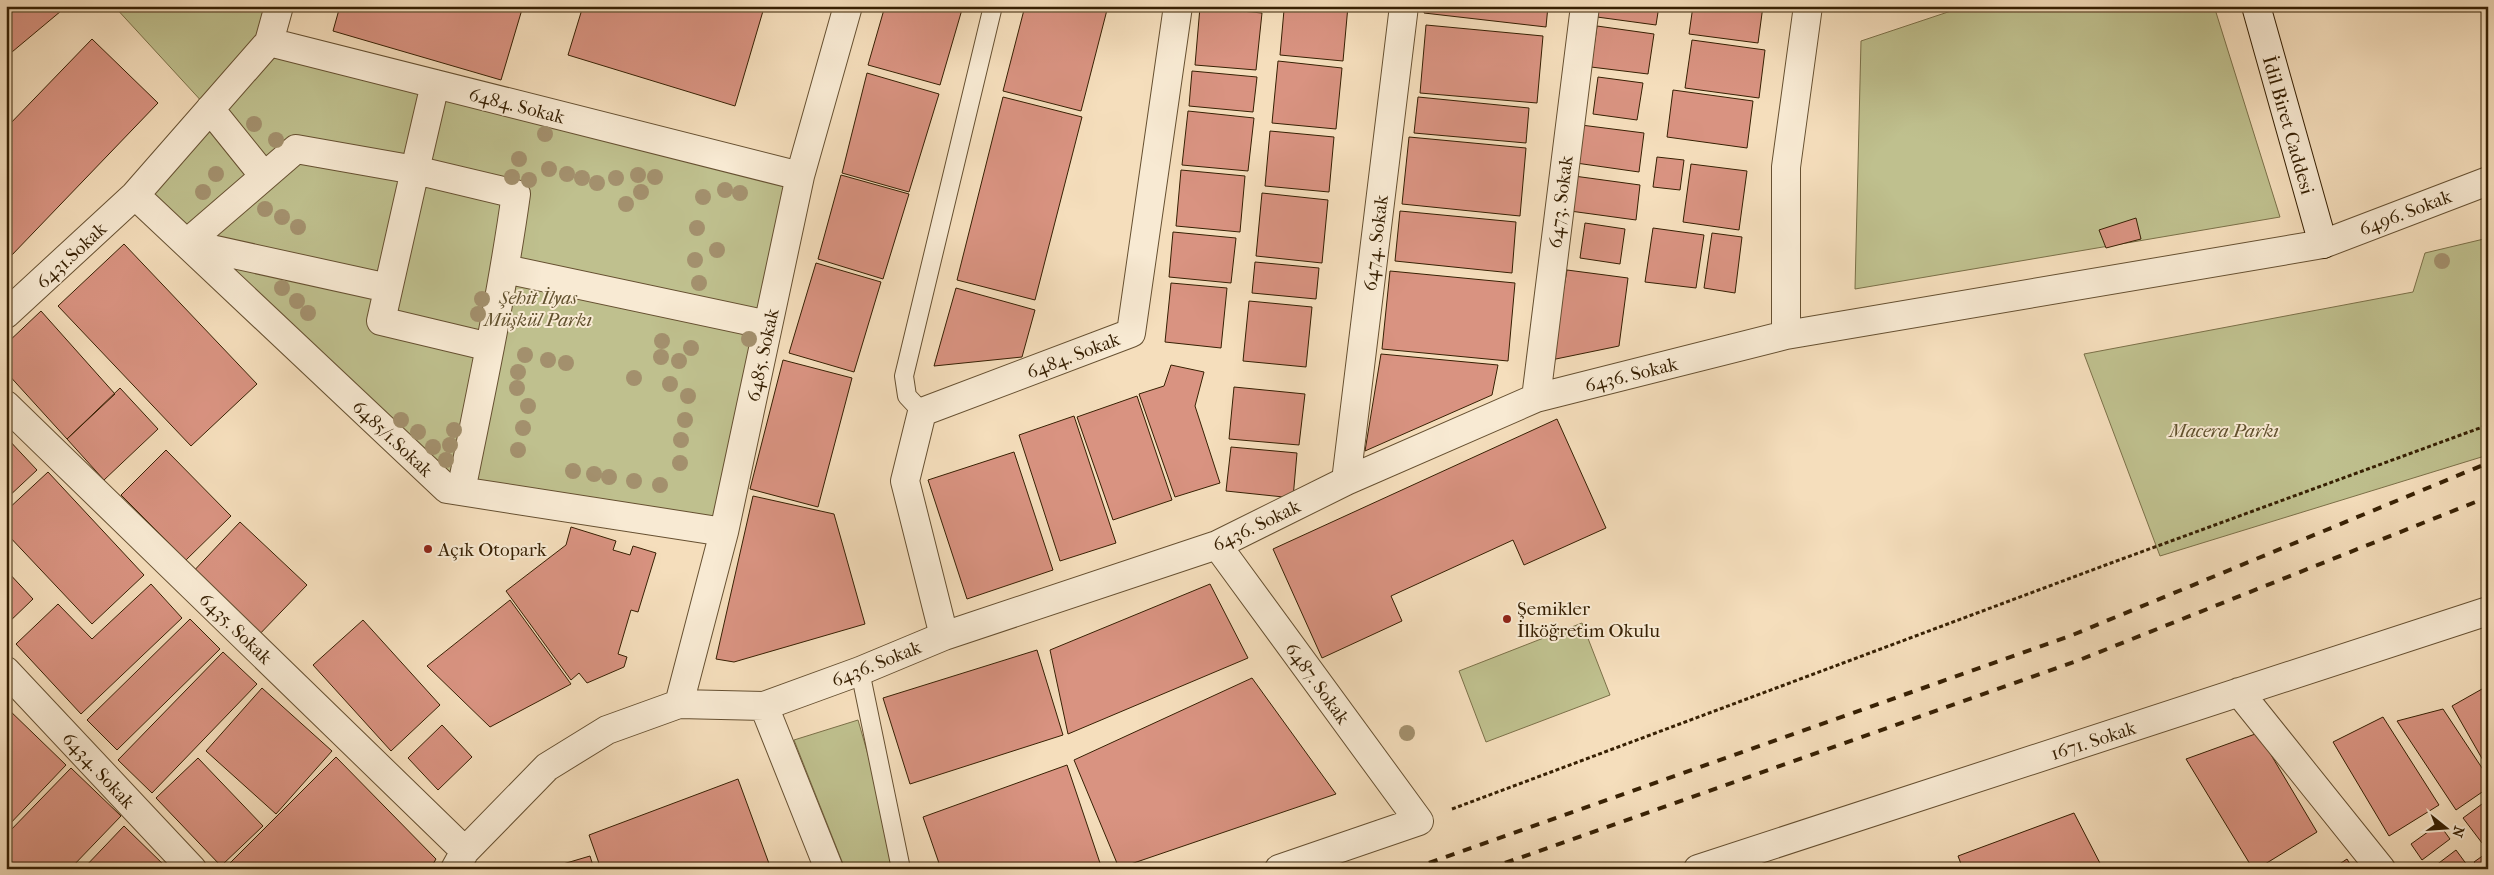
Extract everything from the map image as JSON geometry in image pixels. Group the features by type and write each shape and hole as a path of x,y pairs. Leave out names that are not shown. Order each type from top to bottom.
{"street":[{"path":"269,42 279,6"},
{"name":"6485. Sokak","path":"679,704 724,532 800,176 848,6"},
{"name":"6484. Sokak","path":"922,412 1131,333 1178,6"},
{"name":"6474. Sokak","path":"1346,481 1404,6"},
{"name":"6473. Sokak","path":"1536,398 1585,6"},
{"path":"1786,335 1786,167 1808,6"},
{"name":"İdil Biret Caddesi","path":"2256,6 2323,244"},
{"name":"6484. Sokak","path":"269,42 800,176"},
{"name":"6431.Sokak","path":"6,314 135,195 269,42"},
{"path":"434,84 381,321 490,348"},
{"path":"210,109 264,176"},
{"path":"187,243 296,149 414,170 516,194 505,269 461,490"},
{"name":"6496. Sokak","path":"1786,335 2323,244 2488,181"},
{"name":"6485/1.Sokak","path":"135,195 448,489 724,532"},
{"path":"187,243 388,288"},
{"path":"505,269 768,324"},
{"name":"6436. Sokak","path":"460,860 547,767 606,730 679,704 764,706 860,671 944,636 1217,545 1346,481 1536,398 1786,335"},
{"name":"6435. Sokak","path":"6,406 460,860"},
{"path":"922,412 905,481 944,636"},
{"name":"6487. Sokak","path":"1217,545 1419,822"},
{"name":"1671. Sokak","path":"1698,869 2488,611"},
{"name":"6434. Sokak","path":"6,671 192,869"},
{"path":"2239,692 2381,869"},
{"path":"764,706 829,869"},
{"path":"1279,869 1419,822"}],"lane":[{"path":"922,412 907,396 904,376 993,6"},
{"path":"860,671 901,869"}],"path":[{"path":"1419,822 2111,563 2488,425"}],"green space":[{"path":"114,6 270,6 262,39 205,105"},
{"path":"1966,6 2214,6 2280,217 1855,289 1861,41"},
{"name":"Şehit İlyas Müşkül Parkı","path":"269,42 800,176 724,532 447,489 135,195"},
{"name":"Macera Parkı","path":"2488,238 2488,455 2160,556 2084,354 2413,292 2425,253"},
{"path":"1582,623 1610,695 1486,742 1459,671"},
{"path":"858,720 901,869 845,869 794,740"}],"building":[{"path":"6,6 67,6 6,57"},
{"path":"340,6 523,6 501,80 333,31"},
{"path":"583,6 746,6 763,11 735,106 568,55"},
{"path":"885,6 963,6 940,85 868,65"},
{"path":"1025,6 1108,6 1081,111 1003,91"},
{"path":"1241,6 1348,6 1343,61 1280,55 1284,10"},
{"path":"1425,6 1548,6 1546,27 1424,13"},
{"path":"1599,6 1659,6 1656,25 1597,17"},
{"path":"1693,6 1763,6 1758,43 1689,34"},
{"path":"1200,7 1262,13 1256,70 1195,65"},
{"path":"1426,25 1543,36 1537,103 1420,93"},
{"path":"1597,26 1654,34 1648,74 1591,67"},
{"path":"92,39 158,103 10,257 6,253 6,128"},
{"path":"1692,40 1765,50 1759,98 1685,88"},
{"path":"1278,61 1342,68 1336,129 1272,123"},
{"path":"1192,71 1257,77 1253,112 1189,106"},
{"path":"867,73 939,94 909,192 842,173"},
{"path":"1598,77 1643,83 1637,120 1593,114"},
{"path":"1673,90 1753,101 1747,148 1667,137"},
{"path":"1003,97 1082,117 1035,300 957,280"},
{"path":"1418,97 1529,108 1526,143 1414,133"},
{"path":"1188,111 1254,118 1248,171 1182,165"},
{"path":"1581,125 1644,133 1639,172 1576,163"},
{"path":"1270,131 1334,137 1329,192 1265,186"},
{"path":"1409,137 1526,148 1520,216 1402,204"},
{"path":"1657,157 1684,160 1680,190 1653,187"},
{"path":"1691,164 1747,171 1739,230 1683,222"},
{"path":"1181,170 1245,176 1240,232 1176,226"},
{"path":"841,175 909,194 883,279 818,259"},
{"path":"1574,176 1640,185 1636,220 1570,211"},
{"path":"1262,193 1328,200 1322,263 1256,256"},
{"path":"1400,211 1516,222 1512,273 1395,261"},
{"path":"2136,218 2141,239 2106,248 2099,230"},
{"path":"1585,223 1625,229 1620,264 1580,258"},
{"path":"1653,228 1704,235 1696,288 1645,282"},
{"path":"1173,232 1236,238 1231,283 1169,277"},
{"path":"1712,233 1742,237 1735,293 1704,288"},
{"path":"124,244 257,384 191,446 58,306"},
{"path":"1255,262 1319,268 1316,299 1252,293"},
{"path":"816,263 881,282 854,372 789,353"},
{"path":"1567,270 1628,278 1619,346 1551,360"},
{"path":"1390,271 1515,283 1508,361 1382,349"},
{"path":"1171,283 1227,288 1221,348 1165,342"},
{"path":"956,288 1035,310 1022,357 934,366"},
{"path":"1249,301 1312,307 1306,367 1243,361"},
{"path":"41,311 115,394 67,439 6,372 6,344"},
{"path":"1381,354 1498,365 1492,395 1365,451"},
{"path":"783,360 852,378 818,507 750,489"},
{"path":"1171,365 1204,372 1195,406 1220,483 1175,497 1139,394 1164,386"},
{"path":"1234,387 1305,394 1299,445 1229,439"},
{"path":"120,388 158,429 104,480 67,439"},
{"path":"1137,396 1172,500 1113,520 1077,417"},
{"path":"1074,416 1116,543 1060,561 1019,435"},
{"path":"1557,419 1606,528 1524,565 1513,540 1391,596 1402,621 1322,658 1273,549"},
{"path":"6,437 37,470 6,499"},
{"path":"1231,447 1297,453 1293,498 1226,491"},
{"path":"166,450 231,516 186,560 121,495"},
{"path":"1014,452 1053,570 967,599 928,480"},
{"path":"48,472 144,575 92,624 6,533 6,511"},
{"path":"753,496 834,514 865,624 734,662 716,659"},
{"path":"240,522 307,585 254,640 188,577"},
{"path":"571,527 616,541 613,550 630,555 633,546 656,553 638,612 631,610 618,654 627,657 624,667 587,683 579,673 571,680 506,591 566,545"},
{"path":"6,570 33,599 6,625"},
{"path":"151,584 182,618 81,714 16,644 58,604 92,639"},
{"path":"1210,584 1248,658 1068,734 1050,650"},
{"path":"510,600 571,684 490,727 427,666"},
{"path":"190,619 220,649 117,750 87,720"},
{"path":"363,620 440,705 391,751 313,665"},
{"path":"1037,650 1063,735 910,784 883,698"},
{"path":"223,652 257,684 152,793 118,760"},
{"path":"1252,678 1336,794 1119,868 1074,760"},
{"path":"262,688 332,751 276,814 206,751"},
{"path":"2482,689 2488,694 2488,769 2452,706"},
{"path":"6,707 66,765 6,828"},
{"path":"2443,709 2488,777 2488,788 2456,810 2397,721"},
{"path":"2383,717 2439,805 2389,836 2333,742"},
{"path":"442,725 472,757 438,790 408,758"},
{"path":"2258,733 2317,832 2257,869 2253,869 2186,759"},
{"path":"336,757 436,859 430,869 224,869"},
{"path":"198,758 263,826 221,866 156,798"},
{"path":"1067,765 1102,869 941,869 923,817"},
{"path":"71,768 121,816 70,869 6,869 6,835"},
{"path":"738,779 771,869 601,869 589,835"},
{"path":"2482,804 2488,811 2488,838 2482,843 2463,818"},
{"path":"2074,813 2103,869 1963,869 1958,856"},
{"path":"2439,824 2450,839 2422,860 2411,844"},
{"path":"124,826 168,869 83,869"},
{"path":"2456,850 2470,869 2431,869"},
{"path":"2488,852 2488,869 2480,869 2474,862"},
{"path":"590,856 594,869 546,869"},
{"path":"2347,859 2353,869 2332,869"}],"railway":[{"path":"1412,869 2070,636 2488,463"},
{"path":"1488,869 2077,661 2488,497"}],"place":[{"name":"Açık Otopark","path":"428,549"},
{"name":"Şemikler İlköğretim Okulu","path":"1507,619"}]}
